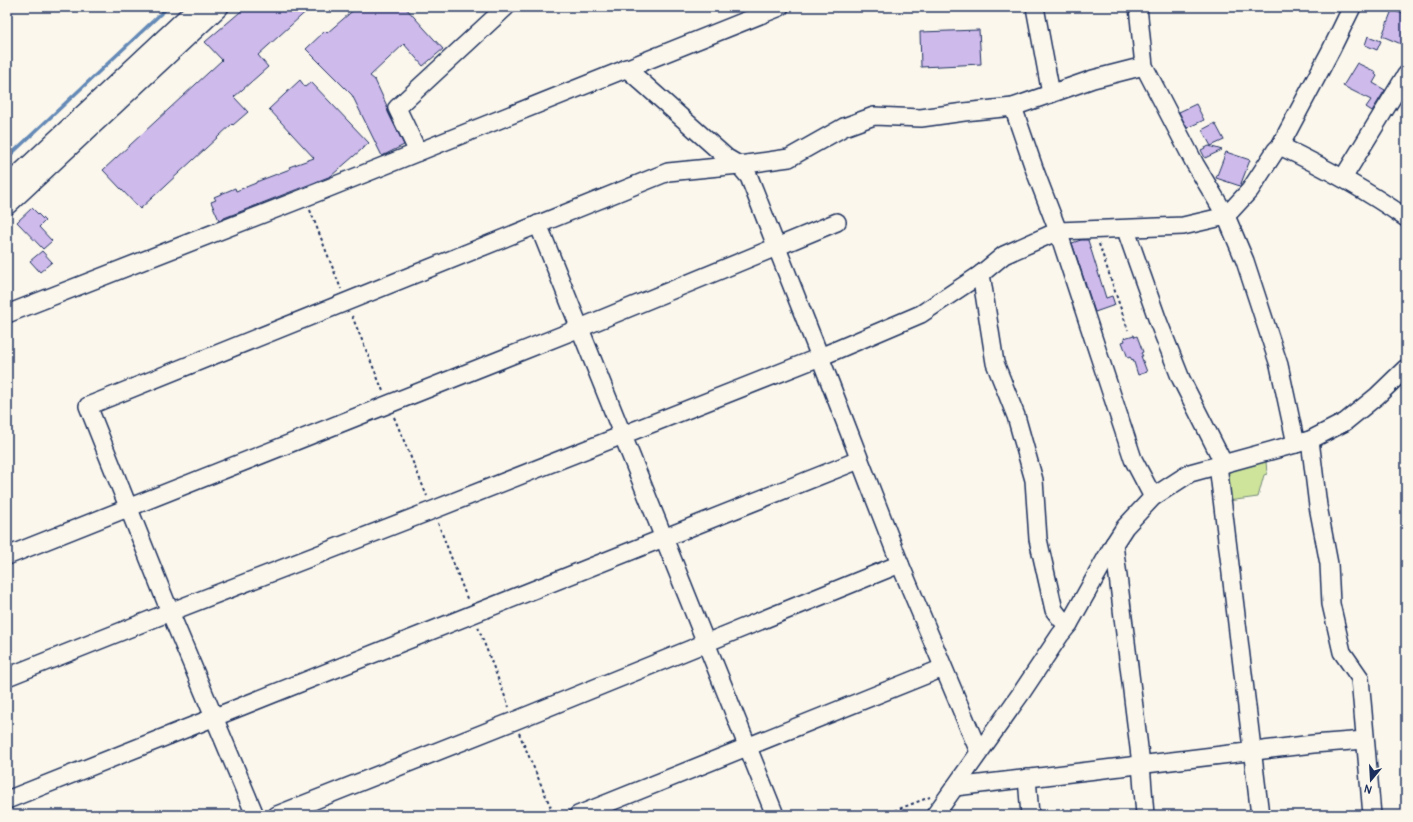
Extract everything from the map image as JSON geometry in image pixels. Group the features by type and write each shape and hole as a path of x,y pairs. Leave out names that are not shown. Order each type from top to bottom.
{"street":[{"path":"7,184 197,7"},
{"path":"7,206 220,7"},
{"path":"418,152 397,108 506,7"},
{"path":"7,314 306,197 780,7"},
{"path":"1035,7 1051,94"},
{"path":"1138,7 1144,66 1195,164 1226,216 1245,262 1303,442 1318,506 1329,564 1332,604 1342,652 1360,678 1372,815"},
{"path":"7,678 170,612 624,435 820,357 922,314 981,274 1004,256 1058,231 1183,226 1226,216 1250,190 1280,146 1352,7"},
{"path":"255,815 213,718 88,406 668,172 739,165 789,158 844,127 874,116 921,118 1013,107 1093,79 1144,66"},
{"path":"626,68 727,158 739,165 749,177 900,564 979,752"},
{"path":"1343,178 1406,75"},
{"path":"1013,107 1058,231 1133,459 1153,497"},
{"path":"1280,146 1323,166 1369,193 1406,218"},
{"path":"7,556 580,328 837,222"},
{"path":"538,224 624,435 775,815"},
{"path":"1127,229 1128,236 1158,322 1181,379 1221,464 1260,815"},
{"path":"981,274 995,363 1016,416 1034,480 1038,539 1054,610 1061,619 1069,624"},
{"path":"935,815 1069,624 1125,527 1153,497 1190,473 1303,442 1345,422 1405,371"},
{"path":"7,800 859,460"},
{"path":"1114,544 1141,764 1145,815"},
{"path":"276,815 514,721 900,564"},
{"path":"578,815 943,668"},
{"path":"955,787 1313,744 1365,740"},
{"path":"1027,778 1030,815"}],"path":[{"path":"306,197 346,302 433,510 514,721 554,815"},
{"path":"1094,230 1128,330"},
{"path":"884,815 931,796"}],"green space":[{"path":"1266,461 1267,474 1264,475 1258,497 1228,501 1224,470"}],"building":[{"path":"246,7 311,7 258,55 268,67 234,97 248,112 233,125 232,124 140,209 103,170 222,60 205,42"},
{"path":"357,7 405,7 443,49 423,66 404,44 370,76 375,80 404,145 382,156 352,95 306,49 325,31 327,33"},
{"path":"1392,10 1406,15 1406,46 1382,36"},
{"path":"979,30 981,64 921,67 920,32"},
{"path":"1368,36 1381,41 1377,50 1365,45"},
{"path":"1357,63 1376,72 1375,74 1377,76 1373,83 1385,90 1372,111 1366,107 1371,100 1343,86"},
{"path":"300,80 305,87 311,82 369,143 331,176 219,220 211,202 216,200 214,197 235,188 236,191 290,169 289,167 314,158 269,109"},
{"path":"1196,104 1204,120 1187,128 1179,112"},
{"path":"1215,123 1224,140 1211,146 1202,130"},
{"path":"1209,146 1222,150 1205,158 1201,150"},
{"path":"1226,152 1250,160 1240,186 1216,178"},
{"path":"32,208 45,221 39,227 52,241 43,249 17,222"},
{"path":"1081,240 1088,240 1106,298 1112,296 1115,305 1095,312 1072,243"},
{"path":"42,251 52,262 40,272 30,261"},
{"path":"1134,335 1135,337 1137,336 1143,352 1141,353 1143,356 1141,356 1147,372 1138,375 1133,359 1132,360 1130,357 1128,358 1122,342 1125,341 1124,338"}],"waterway":[{"path":"7,158 168,7"}]}
